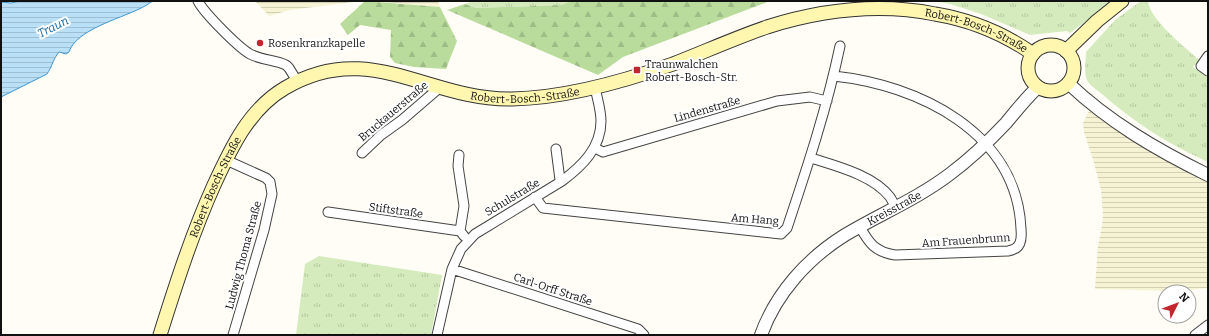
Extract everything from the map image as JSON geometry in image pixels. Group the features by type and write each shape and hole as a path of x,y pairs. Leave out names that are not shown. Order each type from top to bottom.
{"main road":[{"path":"1066,51 1097,21 1122,1"},
{"name":"Robert-Bosch-Straße","path":"160,335 206,205 226,160 246,124 276,93 310,76 331,70 361,68 402,75 470,95 511,99 550,96 595,87 671,64 766,28 850,6 922,11 949,16 992,30 1022,46 1033,54"},
{"path":"1049,45 1055,45 1066,51 1071,56 1074,70 1068,83 1057,90 1050,91 1038,87 1032,82 1028,68 1029,60 1037,50 1049,45"}],"street":[{"path":"198,1 226,33 240,46 251,54 286,65 297,82"},
{"name":"Am Hang","path":"535,197 543,208 781,234 787,228 811,158 834,76 840,46"},
{"path":"1208,56 1201,66 1208,71"},
{"name":"Am Frauenbrunn","path":"834,76 890,86 921,98 949,112 966,126 985,144 1002,164 1012,183 1021,219 1022,240 1016,249 1008,251 895,256 880,252 867,241 860,227"},
{"path":"1068,83 1102,112 1132,133 1167,155 1208,175"},
{"name":"Bruckauerstraße","path":"362,153 381,135 402,120 438,89 439,86"},
{"name":"Schulstraße","path":"437,335 452,269 458,255 467,241 475,234 562,182 585,162 595,148 600,132 601,120 595,87"},
{"name":"Kreisstraße","path":"761,335 778,300 802,269 830,245 936,184 970,158 1006,123 1038,87"},
{"name":"Lindenstraße","path":"595,148 603,152 777,102 810,97 827,101"},
{"path":"556,149 560,180 562,182"},
{"path":"459,155 458,166 464,206 460,231 467,241"},
{"path":"811,158 853,172 867,179 890,197 896,208"},
{"name":"Ludwig Thoma Straße","path":"226,160 266,178 270,182 272,188 264,230 233,335"},
{"name":"Stiftstraße","path":"328,212 460,231"},
{"name":"Carl-Orff Straße","path":"452,269 638,329 644,335"},
{"path":"1195,335 1208,325"}],"shaded area":[{"path":"255,1 361,1 290,10 269,16"},
{"path":"372,1 438,1 440,7"},
{"path":"1089,111 1134,142 1174,165 1208,181 1208,288 1197,289 1197,284 1157,284 1157,291 1095,289 1098,246 1103,215 1101,190 1084,132 1083,123"}],"green space":[{"path":"365,1 440,7 457,41 446,69 414,67 395,63 390,57 391,30 360,25 348,35 340,24"},
{"path":"473,1 571,1 562,5 476,8 465,4"},
{"path":"571,1 770,1 623,57 598,75 447,10 465,4 476,8 562,5"},
{"path":"934,1 1113,1 1070,33 1067,31 1030,35 981,14 950,4"},
{"path":"1141,1 1148,1 1150,8 1161,25 1199,60 1193,67 1208,78 1208,162 1152,132 1126,114 1093,87 1086,79 1086,52 1115,20"},
{"path":"319,256 442,275 431,335 296,335 305,264"}],"water":[{"name":"Traun","path":"20,1 153,1 141,8 89,31 73,44 69,52 66,54 59,52 47,74 1,97 1,2 11,3"}],"place":[{"name":"Rosenkranzkapelle","path":"260,43"},
{"name":"Traunwalchen Robert-Bosch-Str.","path":"637,70"}]}
